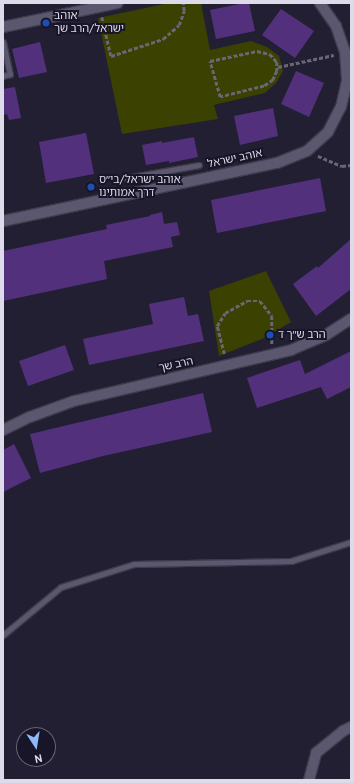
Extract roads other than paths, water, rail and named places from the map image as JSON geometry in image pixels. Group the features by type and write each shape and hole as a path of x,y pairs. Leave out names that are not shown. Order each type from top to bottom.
{"street":[{"path":"3,27 118,3"},
{"name":"אוהב ישראל","path":"3,221 277,163 307,151 328,132 341,107 347,80 345,52 336,26 320,3"},
{"name":"הרב שך","path":"3,430 30,416 74,401 272,356 308,343 351,319"},
{"path":"309,780 316,753 343,731 351,727"}],"lane":[{"path":"3,42 10,74 3,76"},
{"path":"126,178 199,165"},
{"path":"161,172 162,187"},
{"path":"3,635 61,587 134,564 291,562 351,542"}],"place":[{"name":"אוהב ישראל/הרב שך","path":"46,23"},
{"name":"אוהב ישראל/בי״ס דרך אמותינו","path":"91,187"},
{"name":"הרב ש״ך ד","path":"270,335"}]}
